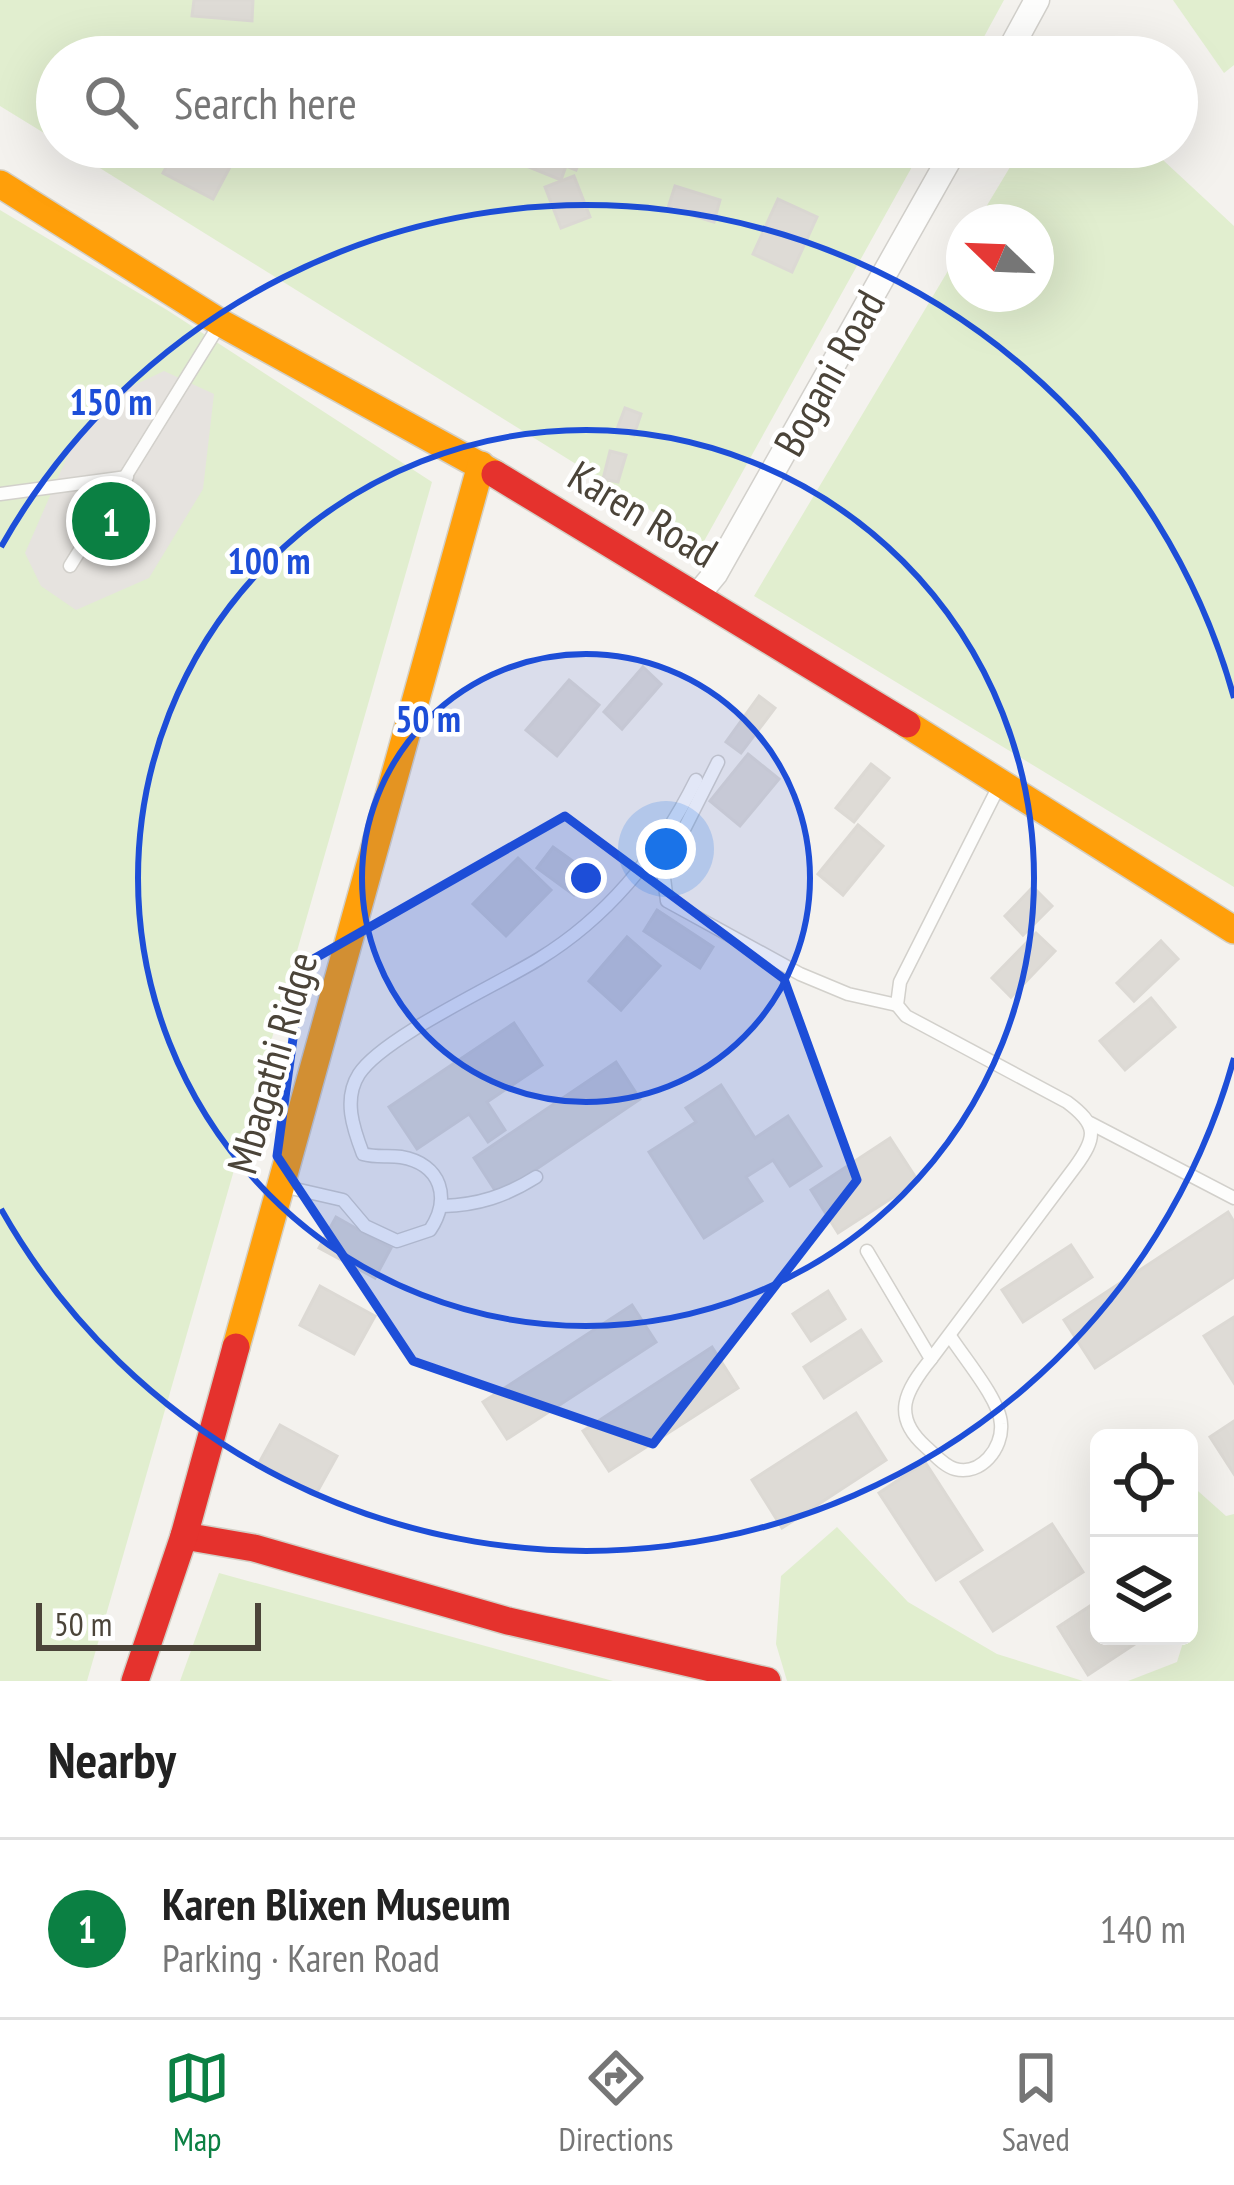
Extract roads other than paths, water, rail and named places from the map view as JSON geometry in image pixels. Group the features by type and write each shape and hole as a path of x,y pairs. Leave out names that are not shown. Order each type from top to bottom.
{"street":[{"path":"1017,36 1037,0"},
{"name":"Bogani Road","path":"697,596 737,536 944,168"},
{"name":"Karen Road","path":"0,184 220,323 482,466 1002,782 1234,930"},
{"name":"Mbagathi Ridge","path":"135,1681 184,1536 482,466"},
{"path":"184,1536 254,1548 508,1621 767,1681"}],"lane":[{"path":"70,566 220,323"},
{"path":"0,494 127,477"},
{"path":"718,762 668,863 664,878 667,901 800,974 848,994 897,1005 907,1016 1067,1102 1090,1123 1234,1198"},
{"path":"281,1186 343,1200 365,1226 398,1241 430,1230 443,1205 432,1173 414,1161 363,1154 351,1112 358,1076 370,1061 415,1030 542,958 588,925 647,861 696,780"},
{"path":"897,1005 900,982 1002,782"},
{"path":"950,1336 1002,1421 993,1456 964,1470 950,1468 912,1434 904,1418 906,1397 931,1360 1088,1149 1090,1123"},
{"path":"443,1205 482,1202 513,1192 536,1177"},
{"path":"867,1251 931,1360"}],"place":[{"name":"Karen Blixen Museum","path":"111,521"}]}
